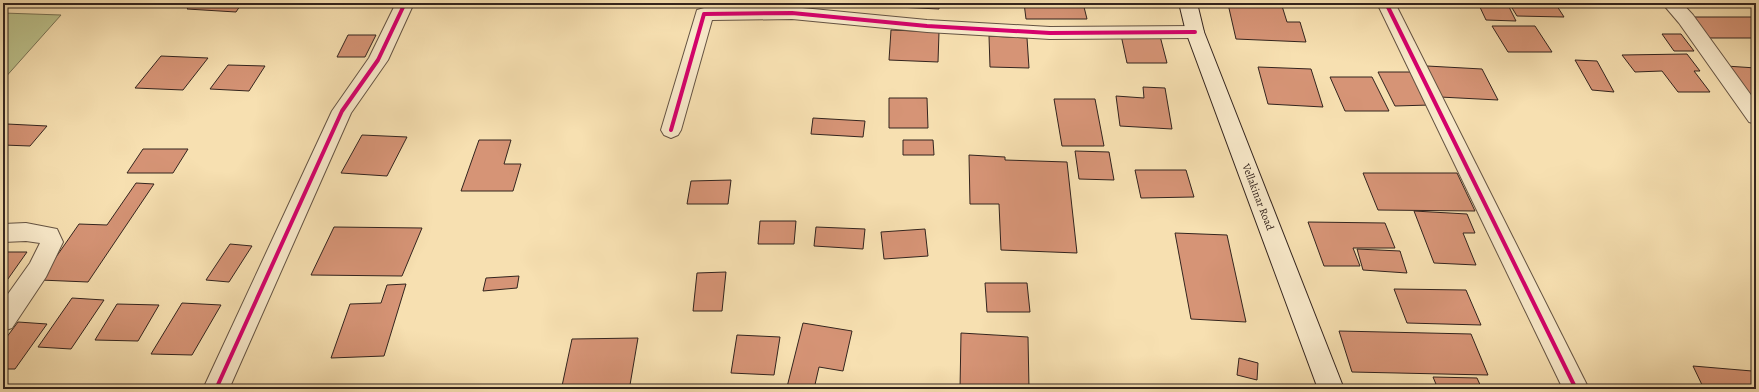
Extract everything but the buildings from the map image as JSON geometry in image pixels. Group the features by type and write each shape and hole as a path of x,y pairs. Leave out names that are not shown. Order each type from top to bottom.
{"street":[{"path":"216,389 342,111 378,60 405,3"},
{"name":"Vellakinar Road","path":"1188,3 1195,32 1331,389"},
{"path":"1386,3 1576,389"},
{"path":"1671,3 1686,19 1756,117"},
{"path":"671,130 704,14 792,13 927,26 1050,33 1195,32"},
{"path":"3,233 26,232 49,235 52,242 38,270 3,321"}],"green space":[{"path":"3,13 61,15 3,80"}],"cycle path":[{"path":"216,389 342,111 378,60 405,3"},
{"path":"1386,3 1576,389"},
{"path":"671,130 704,14 792,13 927,26 1050,33 1195,32"}]}
